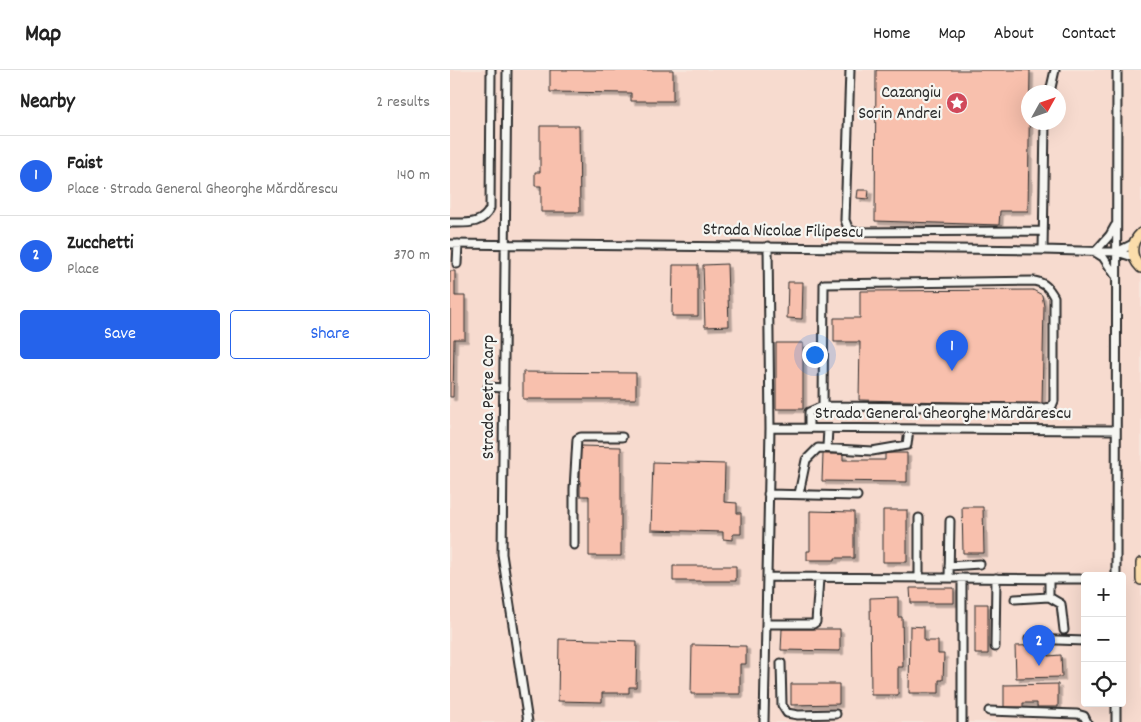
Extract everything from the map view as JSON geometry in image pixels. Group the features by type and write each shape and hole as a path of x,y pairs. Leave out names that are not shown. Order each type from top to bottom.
{"main road":[{"path":"1141,233 1133,244 1133,257 1141,268"},
{"path":"1141,563 1141,580"}],"street":[{"path":"450,222 481,220 487,216 490,208 491,70"},
{"name":"Strada Petre Carp","path":"507,70 502,554 528,722"},
{"path":"850,70 845,220 848,228 854,232 1043,231"},
{"path":"1052,85 1055,70"},
{"path":"1116,70 1116,572"},
{"path":"1043,250 1045,130"},
{"path":"1116,223 1110,235 1095,252 1109,265 1116,279"},
{"path":"454,244 457,264"},
{"name":"Strada Nicolae Filipescu","path":"454,244 1043,250 1117,252 1133,257"},
{"name":"Strada Nicolae Filipescu","path":"1117,252 1133,244"},
{"path":"764,722 770,428 768,246"},
{"path":"809,428 809,412 823,406 1045,408 1052,406 1054,402 1054,297 1049,287 1041,282 1034,281 824,284 823,406"},
{"path":"488,387 504,388"},
{"name":"Strada General Gheorghe Mărdărescu","path":"770,428 1116,430"},
{"path":"827,447 828,429"},
{"path":"800,494 806,460 818,448 872,451 907,445 909,429"},
{"path":"574,545 574,489 577,439 581,437 622,437"},
{"path":"768,494 856,496"},
{"path":"918,518 919,578"},
{"path":"949,578 950,521"},
{"path":"949,566 980,564"},
{"path":"767,578 1049,578 1081,580"},
{"path":"766,624 813,624 816,622 819,578"},
{"path":"962,578 962,722"},
{"path":"995,647 996,578"},
{"path":"1049,578 1049,598"},
{"path":"1015,599 1049,598 1061,604 1064,630"},
{"path":"1029,639 1081,640"},
{"path":"782,663 782,706 784,709 798,715 821,718 836,714"},
{"path":"1116,707 1116,722"},
{"path":"989,711 1077,714 1084,716 1087,722"}],"shaded area":[{"path":"450,70 1141,70 1141,722 450,722"}],"building":[{"path":"550,70 673,70 673,101 631,101 631,93 550,92"},
{"path":"876,70 1030,70 1030,85 1021,85 1021,130 1029,130 1028,211 1000,211 999,225 875,221"},
{"path":"540,126 579,126 580,212 541,212 541,186 535,186 535,172 540,172"},
{"path":"858,190 869,190 868,199 857,198"},
{"path":"727,264 729,326 705,327 703,265"},
{"path":"673,265 698,265 698,316 672,316"},
{"path":"450,271 455,271 455,296 465,296 465,339 454,339 453,397 450,397"},
{"path":"788,282 803,282 802,319 787,318"},
{"path":"1033,290 1042,295 1044,306 1042,404 859,400 860,342 834,342 834,318 860,318 860,291"},
{"path":"776,343 803,343 803,409 776,409"},
{"path":"523,372 636,373 636,399 523,399"},
{"path":"580,446 621,447 621,556 589,556 589,496 580,496"},
{"path":"885,453 907,453 907,482 822,481 823,454 843,454 843,460 885,460"},
{"path":"653,462 725,464 724,502 737,503 737,513 741,513 741,534 733,534 733,540 723,539 723,532 651,530"},
{"path":"962,507 983,507 984,553 963,553"},
{"path":"883,510 907,510 907,562 883,562"},
{"path":"810,511 854,512 854,558 807,560 807,551 810,551"},
{"path":"673,566 736,566 736,581 673,581"},
{"path":"910,588 954,588 954,603 911,603"},
{"path":"898,597 898,617 902,617 903,667 898,667 898,695 871,695 870,598"},
{"path":"975,604 988,604 988,654 975,654"},
{"path":"910,626 924,627 924,641 938,641 938,654 944,654 943,680 939,680 939,693 909,693"},
{"path":"782,629 840,629 840,651 781,650"},
{"path":"559,639 637,641 636,687 629,687 629,693 602,693 602,702 558,701"},
{"path":"692,645 746,646 746,664 740,664 740,694 691,694"},
{"path":"1048,645 1048,656 1061,655 1062,677 1016,678 1015,646"},
{"path":"791,684 839,684 839,704 791,705"},
{"path":"1058,684 1058,707 1037,707 1037,703 1023,703 1023,707 1004,707 1004,685"}],"place":[{"name":"Cazangiu Sorin Andrei","path":"957,103"},
{"name":"Faist","path":"952,371"},
{"name":"Zucchetti","path":"1039,666"}]}
